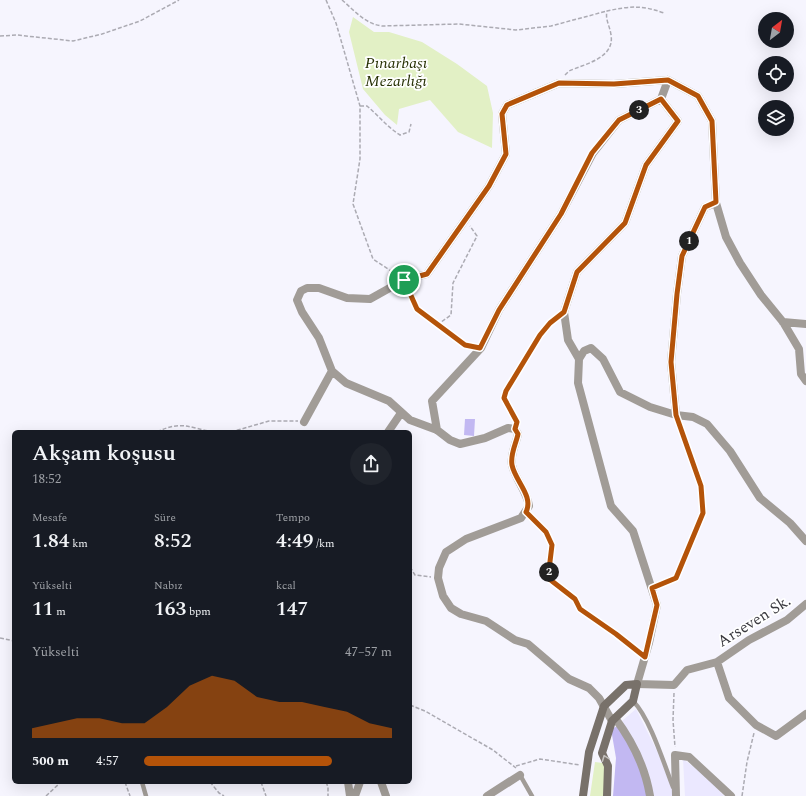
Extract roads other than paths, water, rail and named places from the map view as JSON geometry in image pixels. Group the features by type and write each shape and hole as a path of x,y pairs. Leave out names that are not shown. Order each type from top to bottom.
{"street":[{"path":"437,430 432,401 480,348 499,310 561,214 592,153 619,120 661,99 668,80"},
{"path":"650,796 640,758 629,737 589,688 568,679 528,644 515,640 486,621 461,614 451,608 443,596 438,578 441,560 446,552 472,536 514,521 526,512 529,506 528,500 512,466 513,453 518,434 515,429 508,428 485,438 460,444 450,440 437,430 410,420 389,401 346,383 332,371 320,338 302,312 297,300 301,291 307,288 318,288 347,298 370,299 404,280 427,274 489,186 506,154 502,114 507,105 559,83 614,84 668,80 698,96 712,121 716,202 726,237 740,263 761,295 783,322 800,349 801,374 806,381"},
{"path":"579,359 568,340 564,312 577,272 625,223 646,165 678,121 661,99"},
{"path":"676,415 671,362 682,256 705,207 716,202"},
{"path":"783,322 806,324"},
{"path":"607,796 608,766 602,753 614,719 633,701 657,605 633,531 611,506 578,383 579,359 584,350 591,348 603,359 620,392 650,407 676,415 692,417 706,424 730,451 760,498 790,523 806,541"},
{"path":"304,422 332,371"},
{"path":"389,430 401,413"},
{"name":"Arseven Sk.","path":"637,684 674,685 687,670 716,662 749,640 787,620 806,604"},
{"path":"716,662 729,698 756,725 776,736 806,714"},
{"path":"583,796 586,766 604,706 626,685 637,684"},
{"path":"676,794 675,755 689,757 732,796"},
{"path":"487,796 520,775"},
{"path":"348,784 350,796"},
{"path":"355,796 359,784"},
{"path":"382,784 386,796"}],"lane":[{"path":"515,429 517,422 504,398 506,391 540,335 550,323 564,312"},
{"path":"633,701 640,708 659,750 676,794"},
{"path":"520,775 532,796"},
{"path":"143,784 146,796"}],"park label":[{"name":"Pınarbaşı Mezarlığı","path":"396,72"}]}
